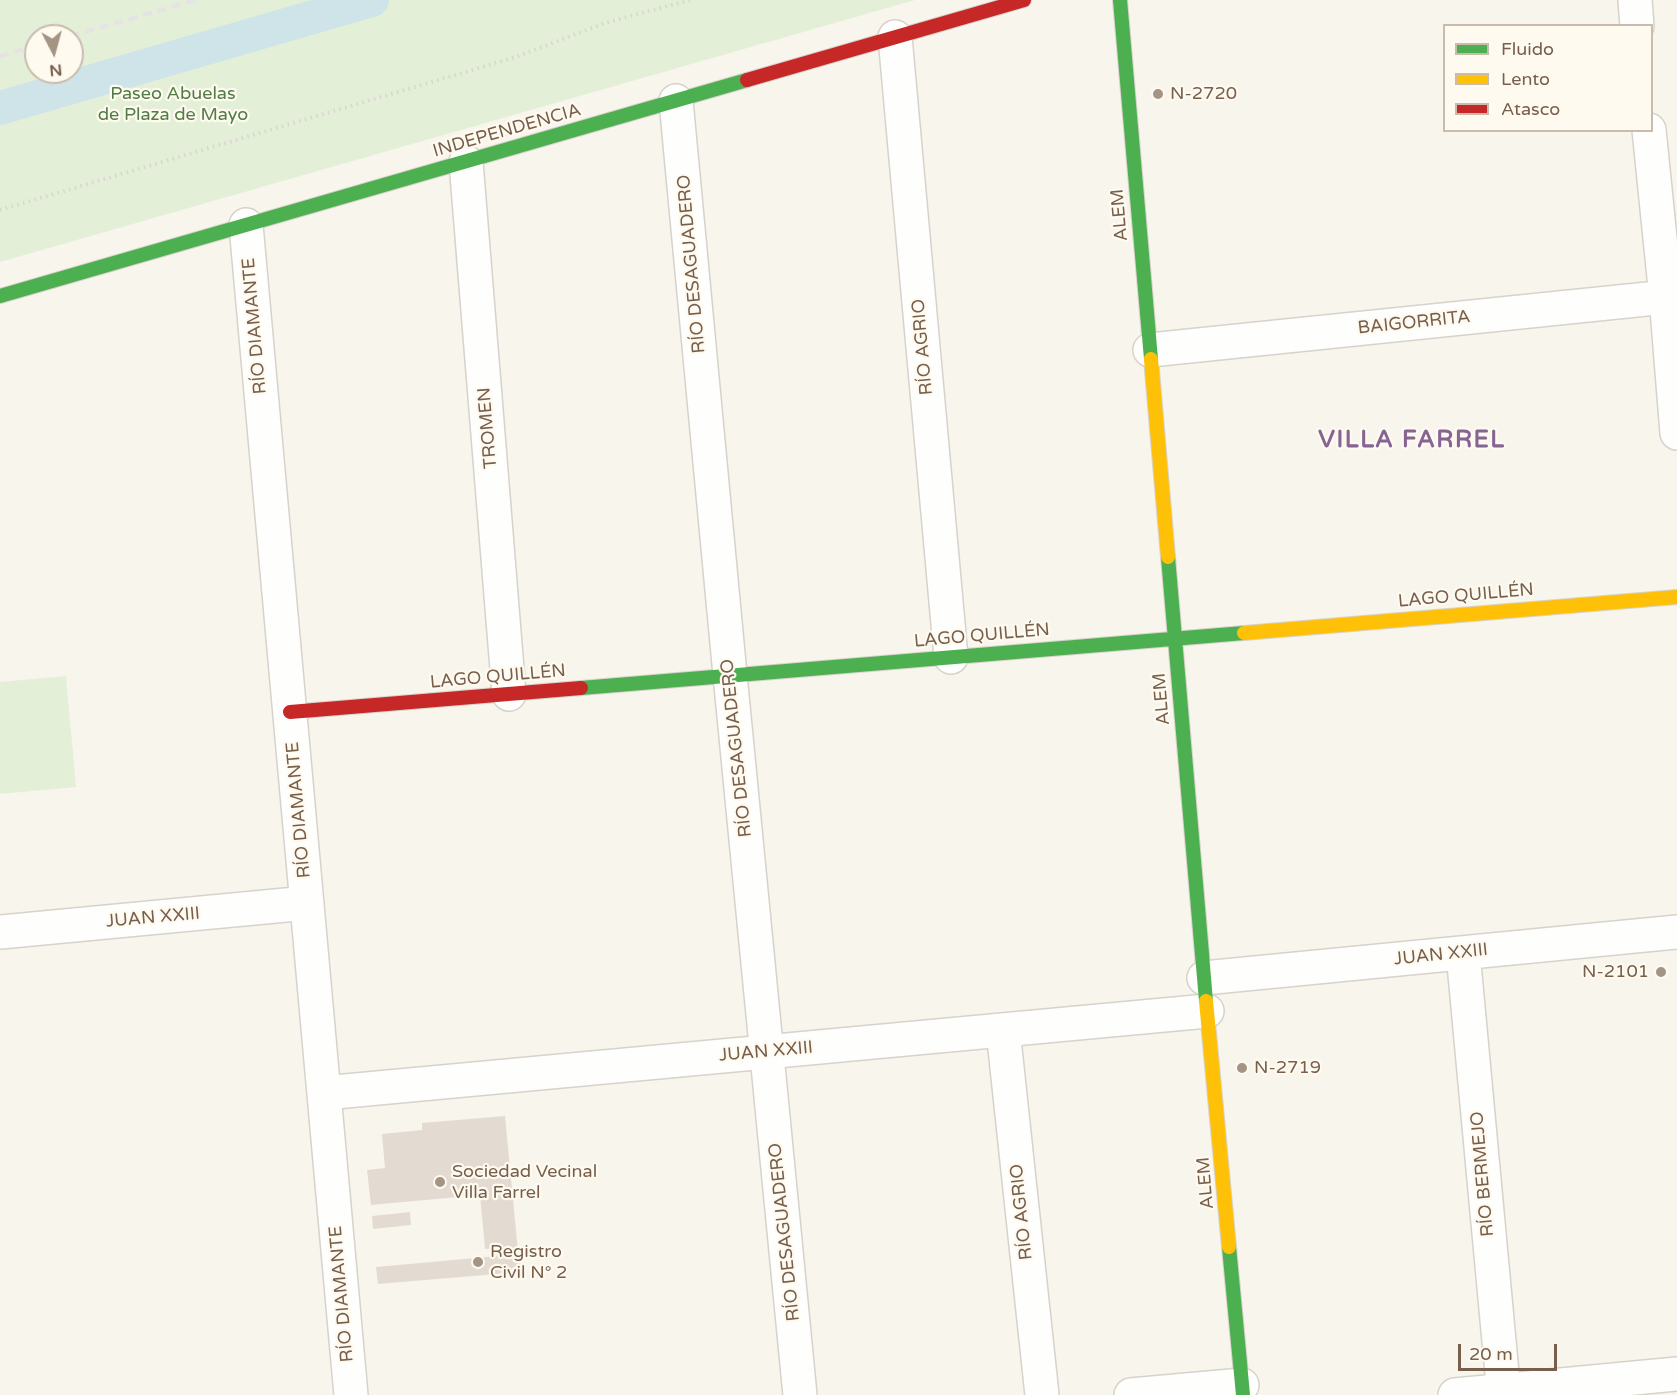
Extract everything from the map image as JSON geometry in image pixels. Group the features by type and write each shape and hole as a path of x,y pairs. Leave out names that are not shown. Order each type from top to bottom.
{"street":[{"name":"INDEPENDENCIA","path":"0,296 1024,0"},
{"name":"ALEM","path":"1120,0 1204,978 1243,1390"},
{"path":"1635,0 1637,24"},
{"name":"RÍO AGRIO","path":"895,38 951,657"},
{"name":"RÍO DESAGUADERO","path":"676,101 801,1395"},
{"path":"1649,132 1672,297 1677,433"},
{"name":"TROMEN","path":"466,162 509,694"},
{"name":"RÍO DIAMANTE","path":"246,225 351,1395"},
{"name":"BAIGORRITA","path":"1150,350 1672,297"},
{"name":"LAGO QUILLÉN","path":"290,712 1677,597"},
{"name":"JUAN XXIII","path":"0,932 307,903"},
{"name":"JUAN XXIII","path":"1204,978 1677,932"},
{"name":"RÍO BERMEJO","path":"1463,953 1504,1393"},
{"name":"JUAN XXIII","path":"324,1093 1208,1011"},
{"name":"RÍO AGRIO","path":"1003,1030 1042,1395"},
{"path":"1455,1395 1504,1393 1677,1374"},
{"path":"1131,1395 1243,1390"}],"path":[{"path":"0,210 497,63 605,23 690,0"}],"green space":[{"name":"Paseo Abuelas de Plaza de Mayo","path":"0,0 915,0 0,262"},
{"path":"66,676 76,787 0,794 0,682"}],"building":[{"name":"Sociedad Vecinal Villa Farrel","path":"505,1116 520,1272 378,1284 376,1267 497,1256 496,1248 485,1249 480,1195 371,1205 367,1170 385,1168 382,1134 422,1130 422,1123"},
{"path":"410,1212 411,1225 373,1229 372,1216"}],"waterway":[{"path":"0,108 372,0"}],"railway":[{"path":"84,32 196,0"},
{"path":"0,56 24,49"}],"traffic: fast":[{"path":"1120,0 1151,359"},
{"path":"0,296 747,80"},
{"path":"1168,557 1206,1001"},
{"path":"581,688 1244,633"},
{"path":"1229,1247 1243,1395"}],"traffic: slow":[{"path":"1151,359 1168,557"},
{"path":"1244,633 1677,597"},
{"path":"1206,1001 1229,1247"}],"traffic: jam":[{"path":"747,80 1024,0"},
{"path":"290,712 581,688"}],"place":[{"name":"N-2720","path":"1158,94"},
{"name":"N-2101","path":"1661,972"},
{"name":"N-2719","path":"1242,1068"},
{"name":"Sociedad Vecinal Villa Farrel","path":"440,1182"},
{"name":"Registro Civil N° 2","path":"478,1262"}],"district":[{"name":"VILLA FARREL","path":"1412,441"}]}
